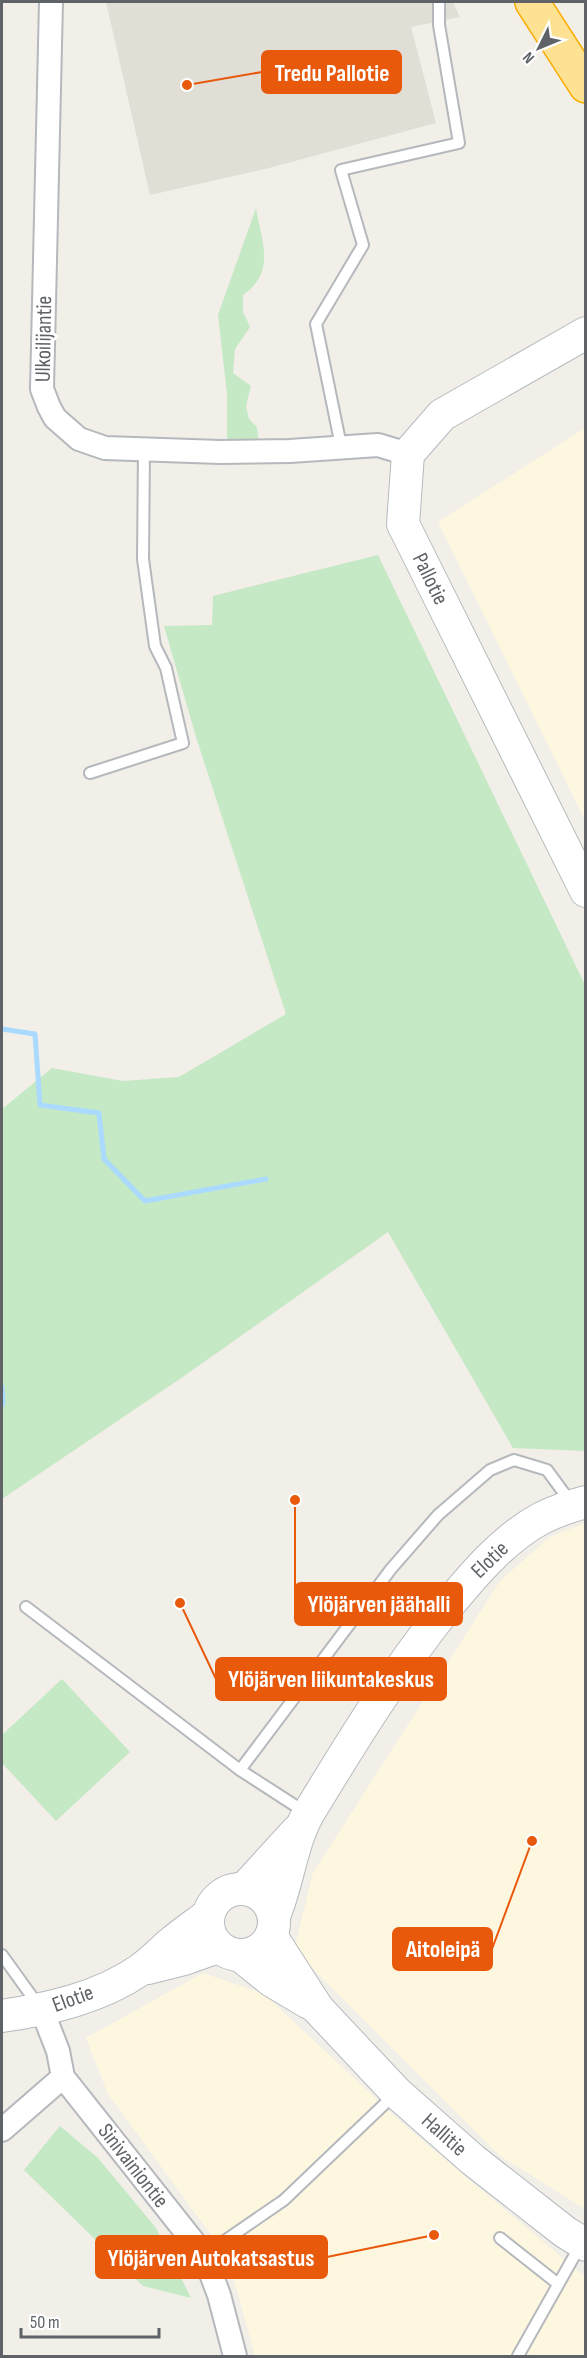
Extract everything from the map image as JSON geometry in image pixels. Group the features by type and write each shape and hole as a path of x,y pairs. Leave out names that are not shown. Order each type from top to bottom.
{"highway":[{"path":"532,2 585,86"}],"main road":[{"path":"408,454 442,416 585,333"},
{"name":"Pallotie","path":"408,454 403,524 585,891"},
{"name":"Elotie","path":"244,1889 304,1821 371,1711 427,1633 475,1574 507,1542 542,1518 579,1504"},
{"name":"Elotie","path":"272,1926 304,1821"},
{"path":"244,1889 263,1898 272,1926 258,1950 230,1952 209,1933 208,1915 217,1898 225,1893 244,1889"},
{"name":"Elotie","path":"141,1969 208,1915"},
{"name":"Hallitie","path":"272,1926 318,2009 397,2093 473,2160 565,2232 584,2240"},
{"name":"Elotie","path":"2,2016 42,2010 85,1997 141,1969 230,1952"},
{"name":"Hallitie","path":"230,1952 318,2009"}],"street":[{"name":"Ulkoilijantie","path":"51,2 42,389 48,407 56,418 79,439 105,448 279,452 378,445 408,454"},
{"name":"Sinivainiontie","path":"42,2010 58,2050 63,2077 204,2255 219,2295 235,2356"},
{"path":"2,2130 63,2077"}],"lane":[{"path":"340,446 316,324 363,244 341,170 459,143 439,25 439,2"},
{"path":"90,773 183,743 166,668 154,646 143,559 144,449"},
{"path":"240,1770 369,1595 438,1515 490,1470 514,1460 547,1470 579,1504"},
{"path":"26,1607 304,1821"},
{"path":"2,1954 42,2010"},
{"path":"204,2255 284,2200 397,2093"},
{"path":"501,2238 557,2283"},
{"path":"518,2356 557,2283 584,2240"}],"shaded area":[{"path":"106,2 453,2 460,17 411,27 436,123 269,168 150,195"},
{"path":"585,428 585,820 438,522"},
{"path":"585,1523 585,2209 499,2155 294,1950 313,1873 500,1581 550,1537"},
{"path":"203,1973 264,1994 403,2124 585,2277 585,2356 255,2356 228,2258 108,2094 86,2038"}],"green space":[{"path":"256,208 263,245 263,266 260,276 243,295 243,312 250,327 235,349 233,373 251,386 246,406 249,419 257,427 259,447 227,447 227,394 218,315"},
{"path":"378,555 585,985 585,1451 513,1448 388,1232 187,1374 2,1499 2,1109 52,1068 123,1081 179,1077 286,1014 196,737 164,626 212,625 213,596"},
{"path":"62,1679 130,1752 56,1821 2,1763 2,1735"},
{"path":"60,2126 98,2158 156,2228 191,2298 143,2286 24,2170"}],"waterway":[{"path":"2,1029 35,1034 40,1105 99,1113 104,1159 145,1201 266,1179"},
{"path":"2,1387 2,1405"}],"place":[{"name":"Tredu Pallotie","path":"187,85"},
{"name":"Ylöjärven jäähalli","path":"295,1500"},
{"name":"Ylöjärven liikuntakeskus","path":"180,1603"},
{"name":"Aitoleipä","path":"532,1841"},
{"name":"Ylöjärven Autokatsastus","path":"434,2235"}]}
